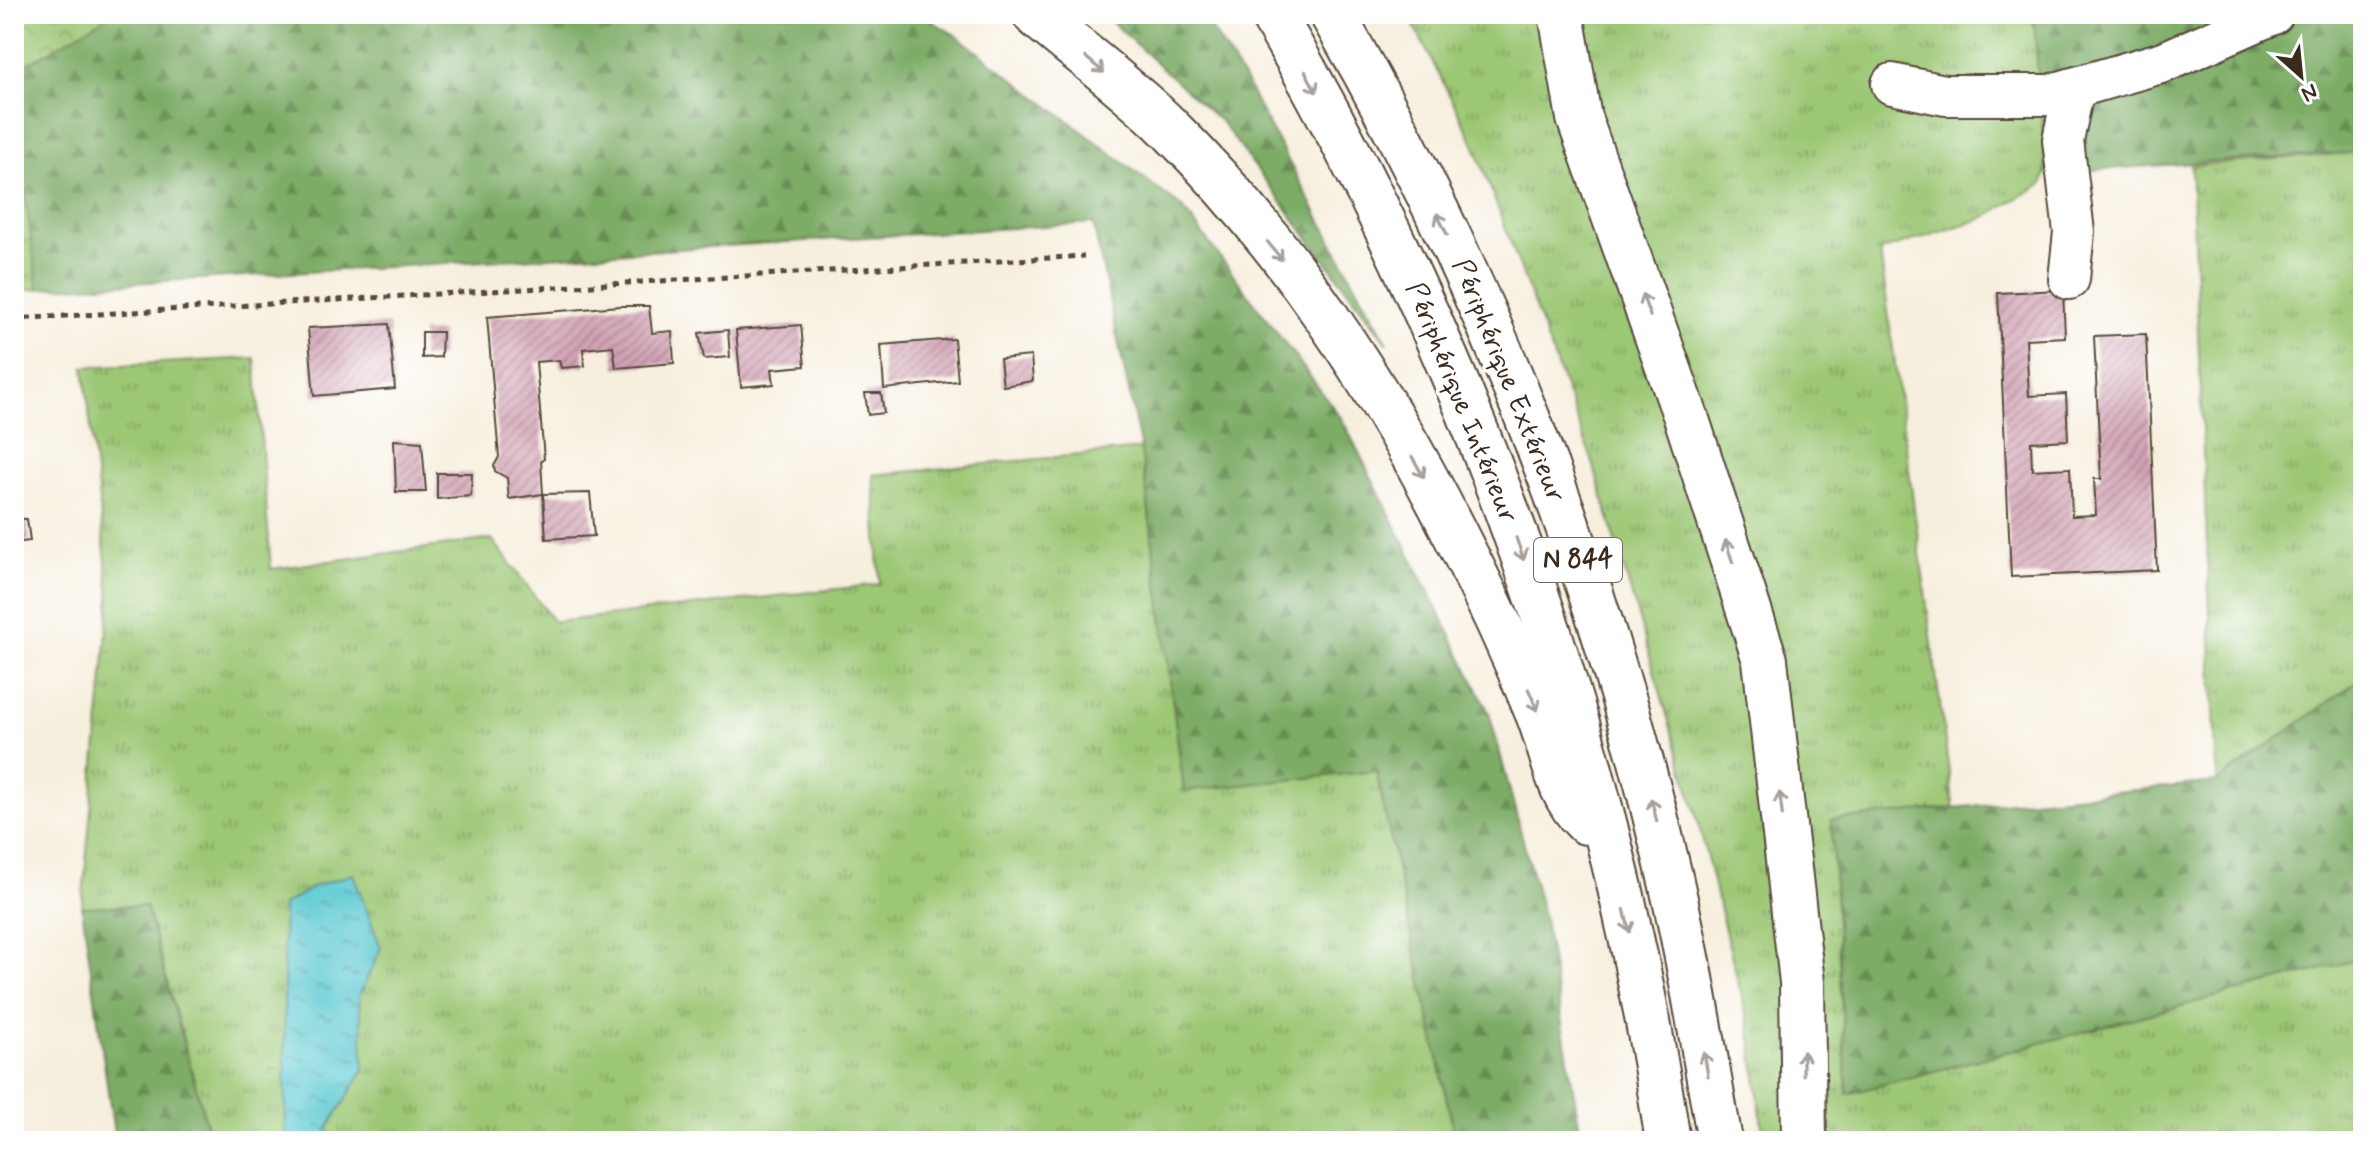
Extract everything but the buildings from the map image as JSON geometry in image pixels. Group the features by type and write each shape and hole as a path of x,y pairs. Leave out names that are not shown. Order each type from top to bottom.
{"highway":[{"path":"1035,14 1168,127 1229,194 1310,295 1375,392 1445,513 1487,596 1540,718 1567,803 1609,846"},
{"name":"Périphérique Intérieur","path":"1272,14 1355,164 1407,270 1460,393 1551,641 1609,846 1645,1007 1668,1141"},
{"name":"Périphérique Extérieur","path":"1332,14 1384,108 1468,278 1562,510 1605,640 1666,857 1692,980 1720,1141"},
{"path":"1561,14 1579,118 1687,420 1765,660 1802,982 1804,1141"}],"street":[{"path":"1892,84 1945,95 2049,95 2164,62 2273,14"},
{"path":"2069,279 2074,232 2063,140 2074,88"}],"path":[{"path":"14,319 1084,256"}],"green space":[{"path":"14,14 111,14 14,72"},
{"path":"111,14 920,14 957,36 1183,208 1342,419 1489,712 1545,923 1582,1141 1456,1141 1376,771 1184,791 1141,449 1093,223 38,289 14,118 14,72"},
{"path":"1103,14 1202,14 1243,78 1388,344 1222,123"},
{"path":"1408,14 2013,14 2034,22 2046,173 2042,184 1981,219 1880,251 1954,810 1831,820 1847,1094 2363,958 2363,1141 1764,1141 1750,1030 1694,806 1591,457 1472,139"},
{"path":"2013,14 2363,14 2363,152 2046,173 2034,22"},
{"path":"14,118 38,289 14,291"},
{"path":"2363,152 2363,677 2217,782 2191,166"},
{"path":"255,358 271,569 492,539 554,622 880,584 873,475 1141,449 1184,790 1376,771 1456,1141 211,1141 146,906 82,907 110,598 84,367"},
{"path":"2363,677 2363,958 1847,1094 1831,820 2217,782"},
{"path":"146,906 211,1141 115,1141 82,907"}],"water":[{"path":"353,874 381,948 359,996 364,1069 327,1130 335,1141 286,1141 283,905 315,886"}]}
